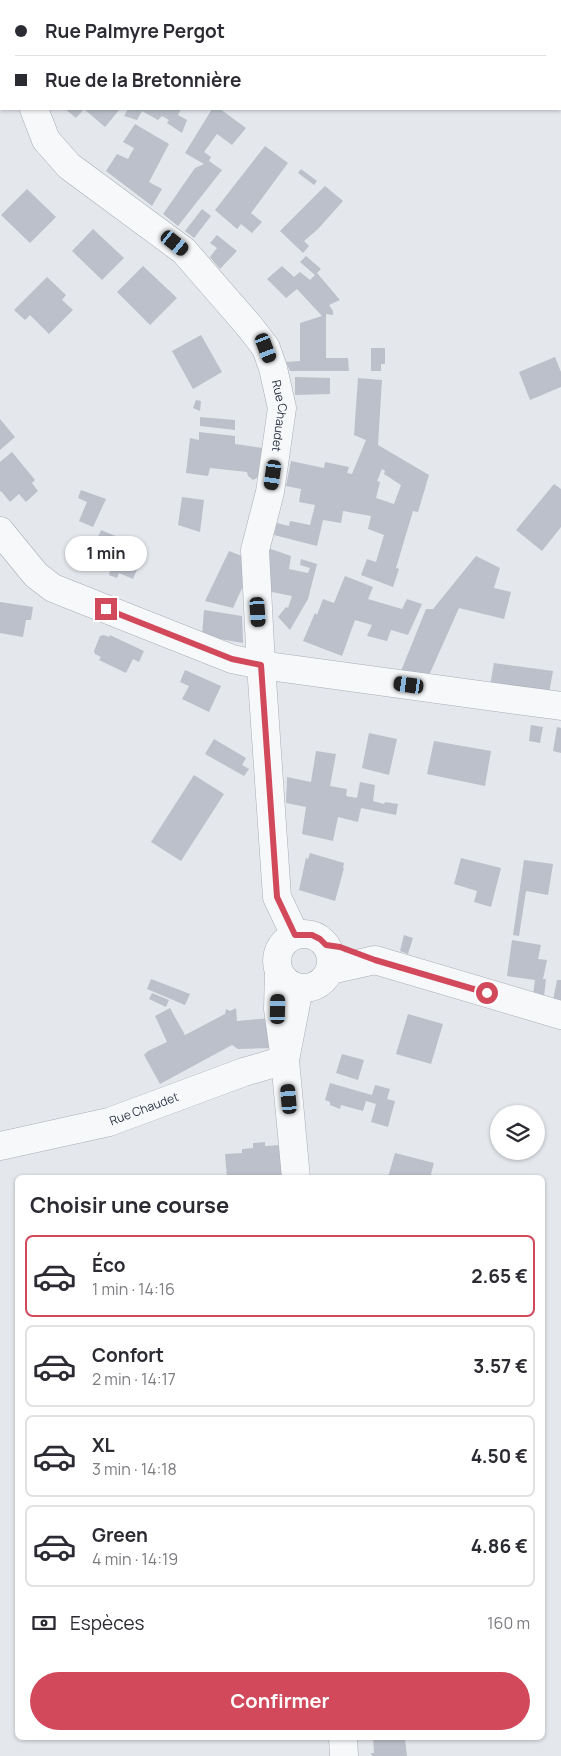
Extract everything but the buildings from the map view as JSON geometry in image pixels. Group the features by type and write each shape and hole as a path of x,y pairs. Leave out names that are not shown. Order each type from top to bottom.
{"street":[{"name":"Rue Chaudet","path":"34,110 46,140 69,166 184,251 266,348 273,368 282,408 270,492 255,550 277,897 295,935"},
{"path":"0,531 36,575 52,588 232,659 261,665 561,706"},
{"path":"295,935 312,935 320,939 328,958 327,977 314,987 289,980 277,964 281,946 295,935"},
{"path":"328,958 375,960 561,1015"},
{"path":"289,980 285,1060 296,1175"},
{"name":"Rue Chaudet","path":"0,1146 109,1122 244,1072 285,1060"},
{"path":"343,1740 344,1756"}],"route":[{"path":"106,609 232,659 261,665 277,897 295,935 312,935 326,945 340,947 375,960 487,993"}]}
